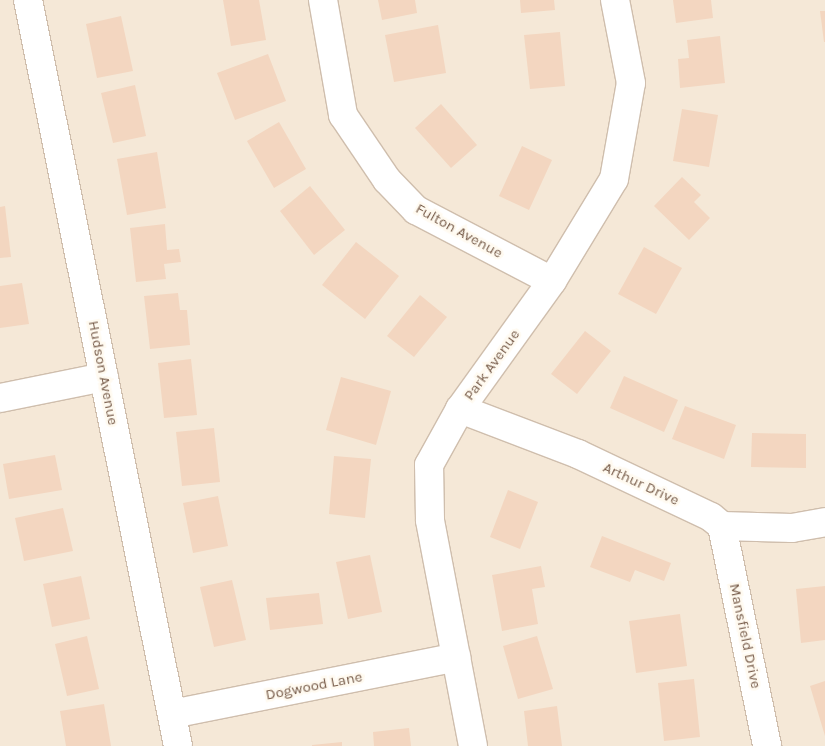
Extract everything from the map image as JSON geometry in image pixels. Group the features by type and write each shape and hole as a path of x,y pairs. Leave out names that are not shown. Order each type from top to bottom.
{"street":[{"name":"Hudson Avenue","path":"28,0 178,746"},
{"name":"Fulton Avenue","path":"323,0 343,115 387,180 416,210 552,281"},
{"name":"Park Avenue","path":"473,746 430,520 429,465 460,409 552,281 614,179 631,83 615,0"},
{"path":"0,398 104,377"},
{"name":"Arthur Drive","path":"460,409 578,454 711,517 722,526"},
{"path":"722,526 792,528 825,522"},
{"name":"Mansfield Drive","path":"722,526 768,746"},
{"name":"Dogwood Lane","path":"172,714 456,657"}],"shaded area":[{"path":"0,0 825,0 825,746 0,746"}],"building":[{"path":"223,0 259,0 266,40 231,46"},
{"path":"378,0 415,0 417,13 382,20"},
{"path":"520,0 554,0 555,10 521,13"},
{"path":"673,0 711,0 713,18 676,23"},
{"path":"820,11 825,11 825,42 824,42"},
{"path":"121,16 133,71 97,78 86,24"},
{"path":"438,25 446,73 394,82 385,35"},
{"path":"560,32 565,86 530,89 524,35"},
{"path":"720,36 725,83 680,88 678,59 689,58 687,40"},
{"path":"268,54 286,101 235,120 217,73"},
{"path":"135,85 146,136 113,143 101,93"},
{"path":"441,104 477,145 451,168 415,128"},
{"path":"682,109 718,115 709,167 673,161"},
{"path":"279,122 306,169 274,188 247,141"},
{"path":"522,146 552,160 529,210 499,196"},
{"path":"157,152 166,208 127,215 117,159"},
{"path":"682,177 701,195 694,202 710,218 689,240 654,206"},
{"path":"310,186 345,230 314,255 280,211"},
{"path":"5,206 11,257 0,258 0,207"},
{"path":"165,224 167,250 179,249 181,262 164,264 166,279 136,282 130,228"},
{"path":"356,242 399,276 365,319 322,285"},
{"path":"644,247 682,268 656,314 618,294"},
{"path":"22,283 29,324 0,328 0,286"},
{"path":"178,293 180,310 187,310 190,345 150,349 144,296"},
{"path":"420,295 447,317 414,357 387,336"},
{"path":"585,331 611,351 577,394 551,374"},
{"path":"191,359 197,415 164,418 158,363"},
{"path":"624,376 678,400 664,432 610,408"},
{"path":"341,377 391,391 376,445 326,430"},
{"path":"685,406 736,425 724,459 672,439"},
{"path":"214,428 220,482 182,486 176,432"},
{"path":"752,433 806,434 806,468 751,467"},
{"path":"55,455 62,490 9,499 3,464"},
{"path":"334,456 371,459 365,518 329,514"},
{"path":"508,490 538,502 520,549 490,537"},
{"path":"218,496 228,546 193,553 183,503"},
{"path":"63,508 73,551 24,561 15,518"},
{"path":"602,536 671,563 664,581 635,570 630,582 590,567"},
{"path":"370,555 382,612 348,619 336,562"},
{"path":"541,566 545,587 532,589 538,624 502,631 492,575"},
{"path":"81,576 90,619 52,627 43,584"},
{"path":"232,580 246,640 214,647 200,587"},
{"path":"825,586 825,640 801,643 796,589"},
{"path":"319,593 323,624 270,630 266,598"},
{"path":"680,614 687,666 636,673 629,621"},
{"path":"87,636 99,689 67,696 55,644"},
{"path":"537,636 553,689 518,699 503,646"},
{"path":"694,679 700,737 664,741 658,683"},
{"path":"825,681 825,736 810,686"},
{"path":"104,704 111,746 66,746 60,711"},
{"path":"557,706 562,746 528,746 524,711"},
{"path":"409,728 411,746 374,746 373,732"},
{"path":"342,742 342,746 312,746 312,745"}]}
